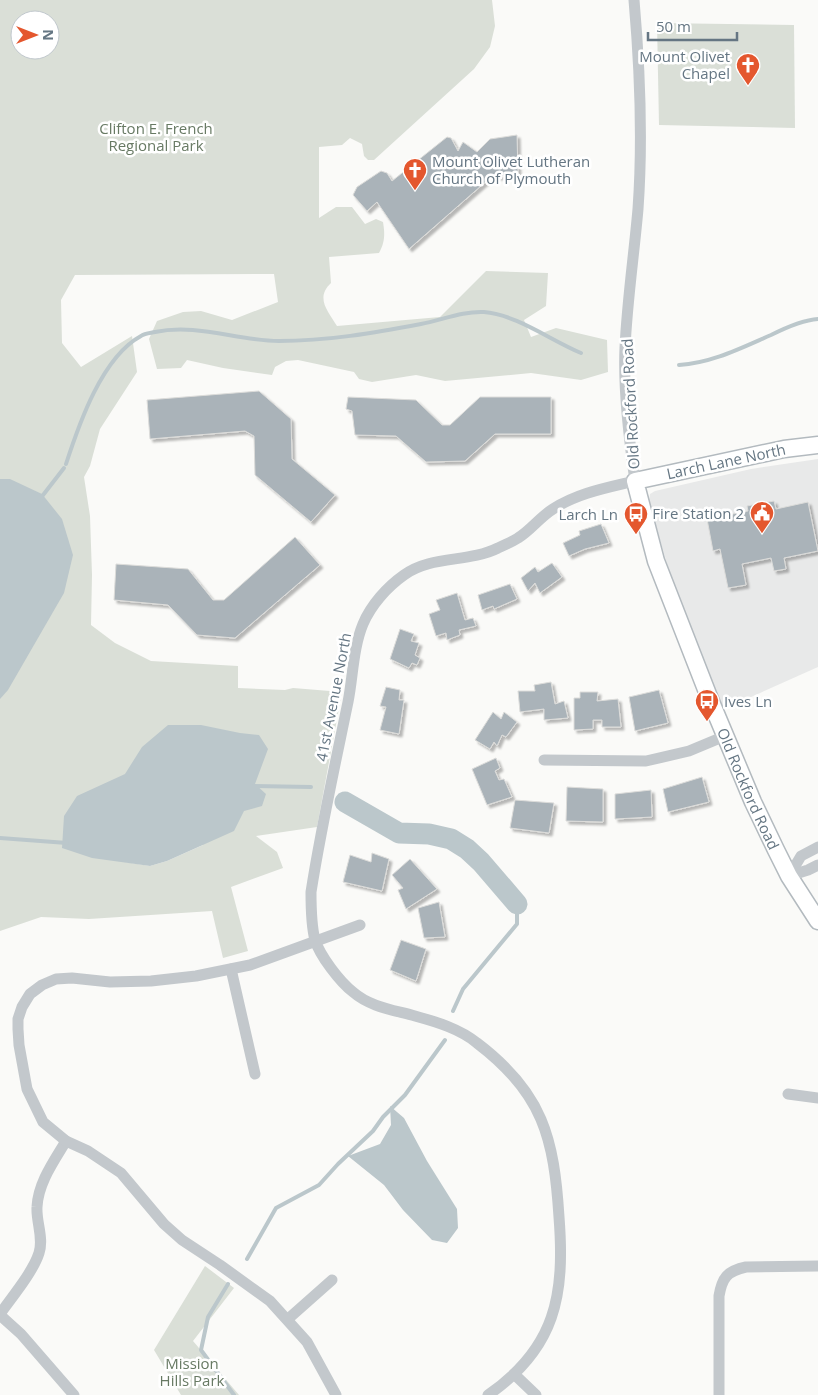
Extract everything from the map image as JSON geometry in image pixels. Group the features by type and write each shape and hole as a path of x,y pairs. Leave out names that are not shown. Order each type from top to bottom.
{"street":[{"name":"Old Rockford Road","path":"634,0 639,67 640,148 638,207 625,351 629,441 635,481 656,561 725,736 753,802 789,876 818,921"},
{"name":"Larch Lane North","path":"635,481 784,448 818,445"},
{"name":"41st Avenue North","path":"488,1395 514,1374 533,1354 547,1330 556,1306 561,1279 562,1252 557,1182 546,1130 534,1104 517,1078 505,1066 465,1035 433,1021 370,1003 354,993 338,978 316,942 311,914 313,876 352,683 357,645 363,624 374,605 405,574 428,564 469,557 495,550 518,538 551,510 571,498 635,481"},
{"path":"544,760 646,761 689,750 725,736"},
{"path":"789,876 801,856 818,847"},
{"path":"789,876 818,865"},
{"path":"336,1395 307,1342 288,1319 258,1292 176,1235 164,1224 121,1173 88,1151 66,1141 43,1122 27,1090 19,1045 18,1019 22,1007 30,994 42,985 56,980 72,978 110,982 152,981 196,976 250,965 360,925"},
{"path":"231,969 255,1074"},
{"path":"788,1094 818,1098"},
{"path":"66,1141 48,1171 39,1193 37,1208 41,1240 40,1251 35,1262 0,1314 21,1334 74,1395"},
{"path":"719,1395 719,1296 721,1284 727,1275 736,1269 746,1267 818,1266"},
{"path":"288,1319 332,1280"},
{"path":"514,1374 536,1395"}],"shaded area":[{"path":"818,459 818,667 724,709 669,571 649,501 650,494 655,491 751,469"},
{"path":"0,479 10,479 42,494 62,519 73,555 64,593 8,690 0,699"},
{"path":"168,725 201,725 259,735 268,749 255,784 266,794 262,806 244,811 234,831 167,861 150,866 92,858 62,848 64,816 77,796 125,774 142,747"},
{"path":"390,1106 404,1118 427,1161 457,1209 458,1228 447,1243 432,1240 403,1210 384,1185 348,1156 380,1144 391,1125"}],"green space":[{"name":"Clifton E. French Regional Park","path":"0,0 492,0 495,26 490,47 474,69 374,160 368,160 364,156 362,144 350,138 342,145 319,147 319,218 336,207 352,207 365,224 376,219 383,222 384,230 383,242 379,253 329,257 331,283 326,289 323,299 327,310 337,326 440,317 486,271 548,273 546,306 524,320 531,337 556,328 607,340 608,372 581,380 531,373 445,381 416,375 372,382 359,379 354,372 298,360 286,361 275,367 272,375 223,368 187,360 181,368 157,369 149,339 157,321 183,312 201,311 232,320 278,302 274,274 75,275 61,300 62,343 81,367 132,336 137,372 100,429 90,466 84,477 90,516 91,625 115,643 151,661 238,666 238,688 285,690 293,688 342,692 317,827 256,836 277,852 283,868 231,887 248,951 223,958 212,911 89,919 41,917 0,931 0,683 10,479 0,479","holes":["203,845 167,861 150,866 113,860"]},
{"path":"657,23 794,25 795,128 659,125"},
{"name":"Mission Hills Park","path":"205,1266 234,1288 193,1341 239,1395 181,1395 154,1350"}],"building":[{"name":"Mount Olivet Lutheran Church of Plymouth","path":"517,135 518,174 490,178 409,249 377,202 367,211 353,195 357,187 381,171 387,173 392,181 447,137 451,138 458,151 463,142 477,152 490,139"},
{"path":"259,391 291,419 292,459 335,495 311,522 255,475 254,436 245,431 150,439 147,400"},
{"path":"348,397 416,400 442,425 450,425 480,397 551,397 551,434 495,434 465,461 426,462 396,436 355,435 352,411 346,409"},
{"name":"Fire Station 2","path":"774,501 776,509 808,502 818,551 784,558 786,569 774,571 771,558 742,564 746,585 728,588 720,549 713,551 707,519 748,511 747,506"},
{"path":"601,524 609,543 585,549 569,556 563,543 580,535 579,531"},
{"path":"295,537 320,565 235,638 197,635 168,605 114,600 116,564 188,569 213,600 224,600"},
{"path":"552,563 562,577 540,593 535,583 528,591 521,578 535,567 538,572"},
{"path":"510,584 517,599 494,609 493,606 482,610 478,595"},
{"path":"457,593 465,620 473,618 476,626 459,630 460,635 447,640 446,633 436,636 429,614 440,610 436,600"},
{"path":"400,629 414,634 411,641 419,643 415,655 420,658 417,665 412,663 409,668 390,659"},
{"path":"551,682 555,704 564,701 568,718 544,720 544,709 520,712 518,691 535,691 534,685"},
{"path":"386,687 400,690 399,700 404,700 399,734 380,730 386,707 380,706"},
{"path":"659,690 668,723 635,731 629,697"},
{"path":"580,692 598,692 597,701 618,699 621,727 602,727 602,720 593,720 593,729 574,730 574,698 580,698"},
{"path":"493,712 501,719 504,712 517,722 506,737 502,735 497,746 494,742 490,749 475,740"},
{"path":"496,758 500,768 495,771 499,780 504,779 512,797 487,805 472,769"},
{"path":"702,777 709,802 668,812 663,789"},
{"path":"567,787 603,789 603,822 566,821"},
{"path":"651,790 652,817 615,819 615,794"},
{"path":"515,800 554,803 549,833 510,828"},
{"path":"372,853 389,859 382,891 343,882 350,855 371,862"},
{"path":"410,859 437,889 406,909 398,890 403,888 392,875"},
{"path":"439,902 445,937 424,938 418,908"},
{"path":"401,940 426,949 416,981 390,970"}],"waterway":[{"path":"66,464 85,411 104,375 127,346 148,333 186,330 264,340 315,340 421,324 460,314 484,312 496,314 521,323 581,353"},
{"path":"679,365 715,358 794,325 818,319"},
{"path":"40,499 64,468"},
{"path":"254,786 311,787"},
{"path":"345,802 399,833 429,834 451,839 467,849 481,862 517,904"},
{"path":"0,838 67,843"},
{"path":"453,1011 463,989 517,924 517,904"},
{"path":"247,1259 276,1208 319,1185 373,1131 383,1117 405,1095 445,1040"},
{"path":"228,1284 208,1317 201,1350 234,1395"}],"place":[{"name":"Mount Olivet Chapel","path":"748,86"},
{"name":"Mount Olivet Lutheran Church of Plymouth","path":"415,191"},
{"name":"Fire Station 2","path":"762,534"},
{"name":"Larch Ln","path":"636,535"},
{"name":"Ives Ln","path":"707,722"}]}
